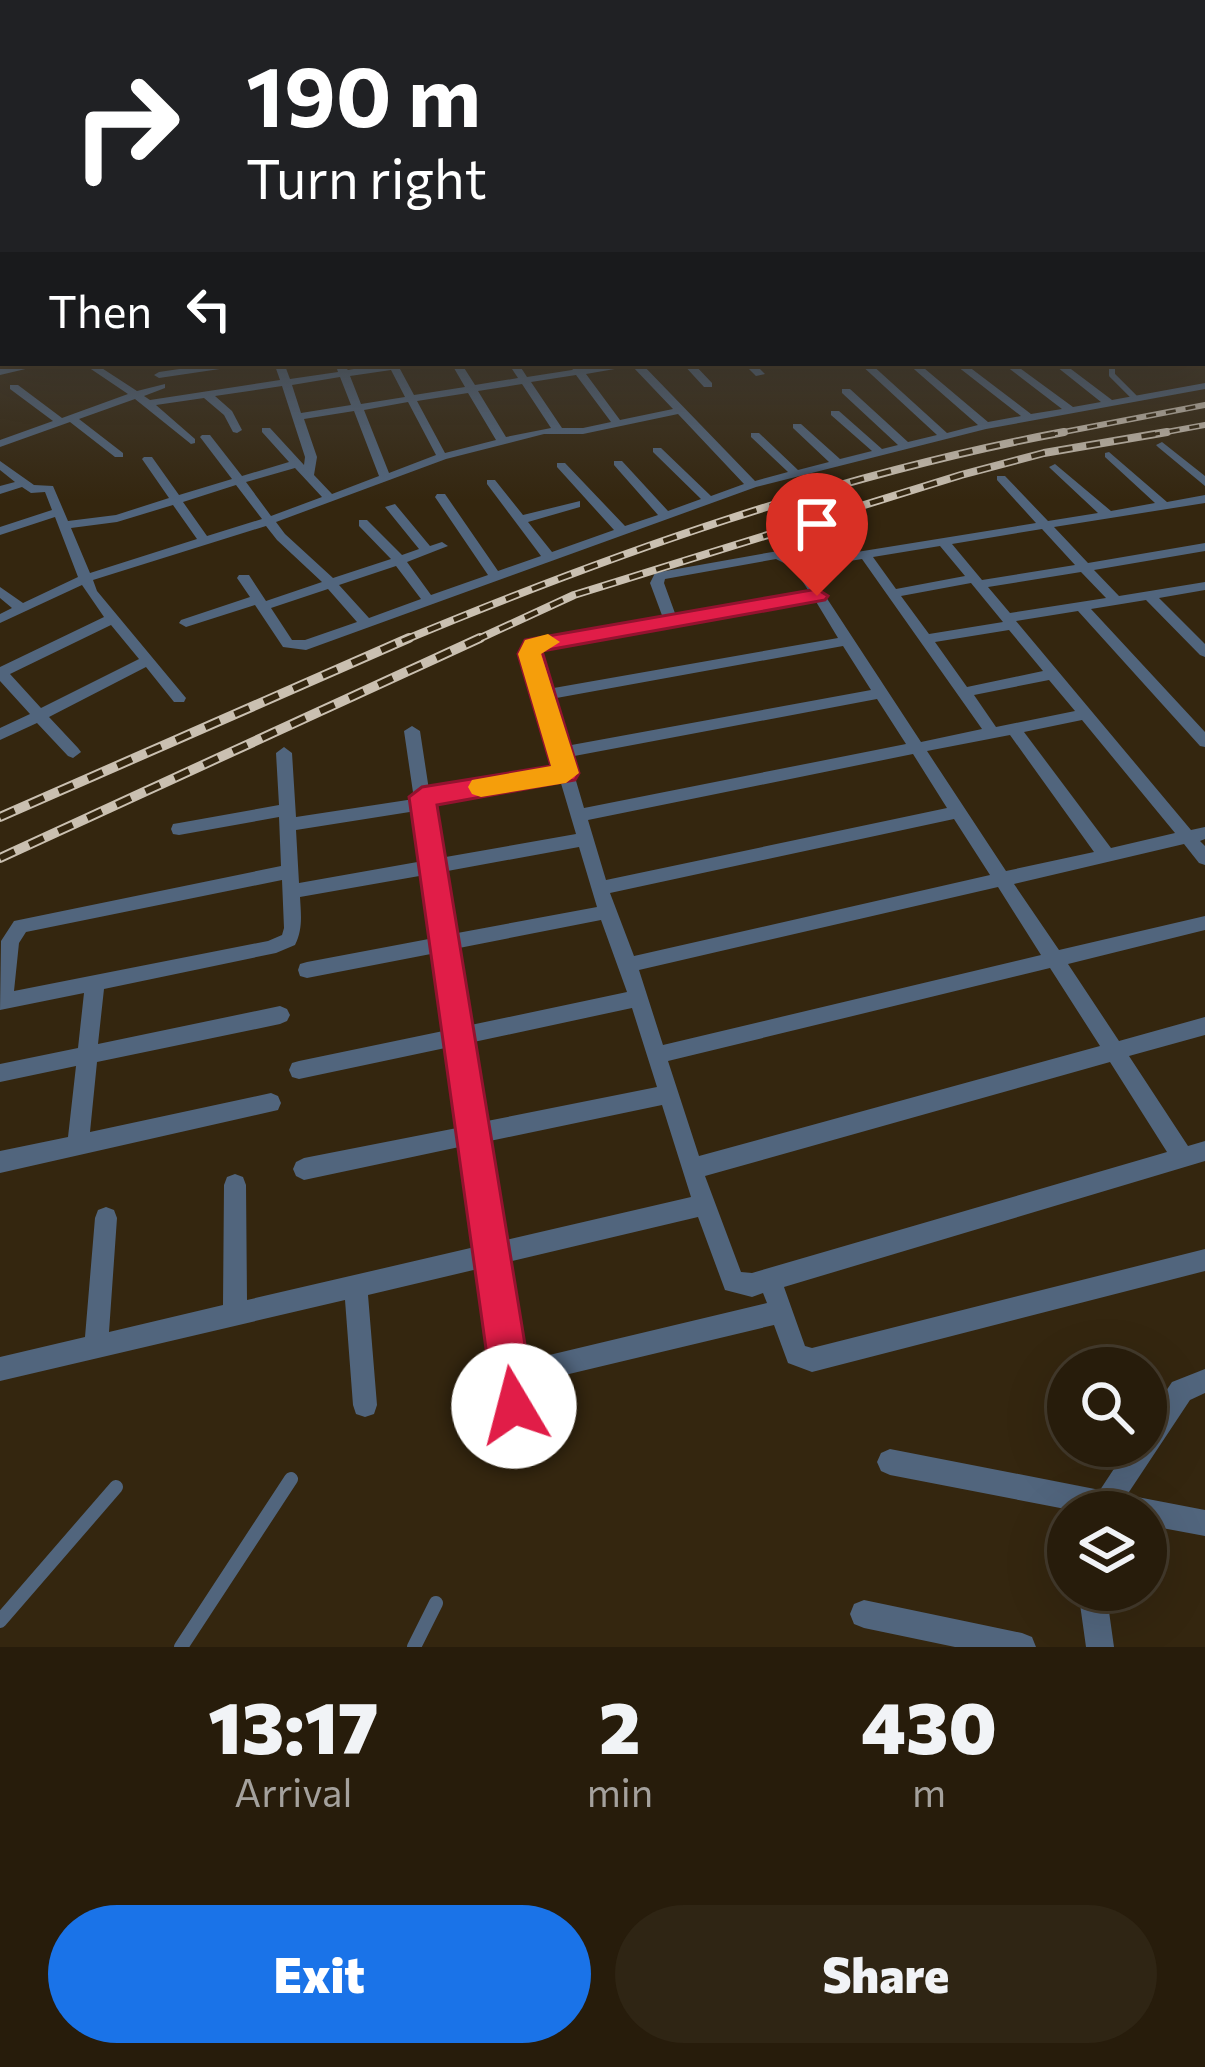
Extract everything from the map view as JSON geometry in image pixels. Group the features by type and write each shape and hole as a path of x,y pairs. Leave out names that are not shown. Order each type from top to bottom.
{"street":[{"path":"0,372 31,366"},
{"path":"91,366 136,394 191,441"},
{"path":"0,444 160,381 214,366"},
{"path":"221,366 227,390"},
{"path":"0,531 61,518 117,518 239,481 303,469 311,457 280,366"},
{"path":"160,381 205,393 376,366"},
{"path":"394,366 442,457"},
{"path":"458,366 502,440"},
{"path":"515,366 557,430"},
{"path":"637,366 752,485"},
{"path":"690,366 708,385"},
{"path":"751,366 760,374"},
{"path":"867,366 944,436"},
{"path":"916,366 986,426"},
{"path":"962,366 1028,417"},
{"path":"1011,366 1069,409"},
{"path":"1061,366 1108,401"},
{"path":"342,368 385,477"},
{"path":"298,417 524,381 577,368 618,424"},
{"path":"148,403 160,381"},
{"path":"244,578 292,646 752,485 986,426 1205,386"},
{"path":"14,387 119,455"},
{"path":"847,391 906,446"},
{"path":"205,393 228,413 237,430"},
{"path":"0,619 86,578 331,500 442,457 502,440 677,411"},
{"path":"835,413 879,452"},
{"path":"797,426 837,463"},
{"path":"266,430 331,500"},
{"path":"755,436 796,474"},
{"path":"206,437 281,537 366,623"},
{"path":"1162,445 1205,482"},
{"path":"657,450 708,500"},
{"path":"1109,455 1165,506"},
{"path":"148,459 204,541"},
{"path":"617,463 664,515"},
{"path":"0,464 31,489 49,488 86,578 111,619 179,698"},
{"path":"561,465 621,530"},
{"path":"1055,467 1107,514"},
{"path":"1001,478 1116,601"},
{"path":"491,482 548,556"},
{"path":"0,490 23,483"},
{"path":"441,497 495,576"},
{"path":"799,565 1205,499"},
{"path":"520,520 576,504"},
{"path":"186,623 434,548 391,507"},
{"path":"363,523 399,560 428,600"},
{"path":"942,540 1086,714 1197,835 1205,857"},
{"path":"894,593 1205,547"},
{"path":"865,554 993,733"},
{"path":"671,621 657,583 660,576 778,555 799,565 1112,1052 1194,1154 770,1280 743,1286 733,1282 607,912 530,654 533,645 817,596"},
{"path":"928,639 1081,606 1205,586"},
{"path":"0,591 22,609"},
{"path":"1149,595 1205,652"},
{"path":"1081,606 1205,742"},
{"path":"73,752 0,672 111,619"},
{"path":"543,695 847,641"},
{"path":"0,735 149,660"},
{"path":"964,692 1053,674"},
{"path":"558,753 881,693"},
{"path":"581,815 1086,714"},
{"path":"1014,729 1107,856"},
{"path":"412,731 519,1436"},
{"path":"284,753 293,928 281,944 2,1002 10,940 20,926 288,872"},
{"path":"179,829 423,801 566,773"},
{"path":"603,888 960,812"},
{"path":"628,965 1197,835"},
{"path":"290,892 586,839"},
{"path":"307,970 607,912"},
{"path":"657,1055 1205,923"},
{"path":"79,1145 95,983"},
{"path":"299,1070 639,998"},
{"path":"0,1073 280,1015"},
{"path":"695,1168 1205,1027"},
{"path":"304,1169 670,1094"},
{"path":"0,1162 271,1102"},
{"path":"235,1185 235,1315"},
{"path":"0,1369 704,1205"},
{"path":"96,1347 106,1218"},
{"path":"770,1280 796,1355 812,1360 1205,1260"},
{"path":"356,1286 365,1405"},
{"path":"510,1376 780,1312"},
{"path":"1167,1412 1181,1391 1205,1381"},
{"path":"890,1462 1047,1496"},
{"path":"1102,1491 1124,1467"},
{"path":"1167,1517 1205,1523"},
{"path":"1095,1611 1100,1647"},
{"path":"864,1614 1022,1647"}],"lane":[{"path":"1112,366 1112,375 1134,398"},
{"path":"181,1647 291,1479"},
{"path":"0,1621 116,1487"},
{"path":"414,1647 436,1604"}],"railway":[{"path":"1048,435 1205,405"},
{"path":"1159,433 1205,425"},
{"path":"404,640 728,519 895,470 1064,432"},
{"path":"1159,433 1167,432"},
{"path":"474,641 574,595 961,475 1044,453 1159,433"},
{"path":"1150,435 1159,433"},
{"path":"404,640 409,638"},
{"path":"0,858 480,638"},
{"path":"0,817 404,640"}],"slow traffic":[{"path":"481,787 566,773 530,654 530,647 548,642"}],"route":[{"path":"514,1406 422,797 566,773 530,654 533,645 817,596"}]}
